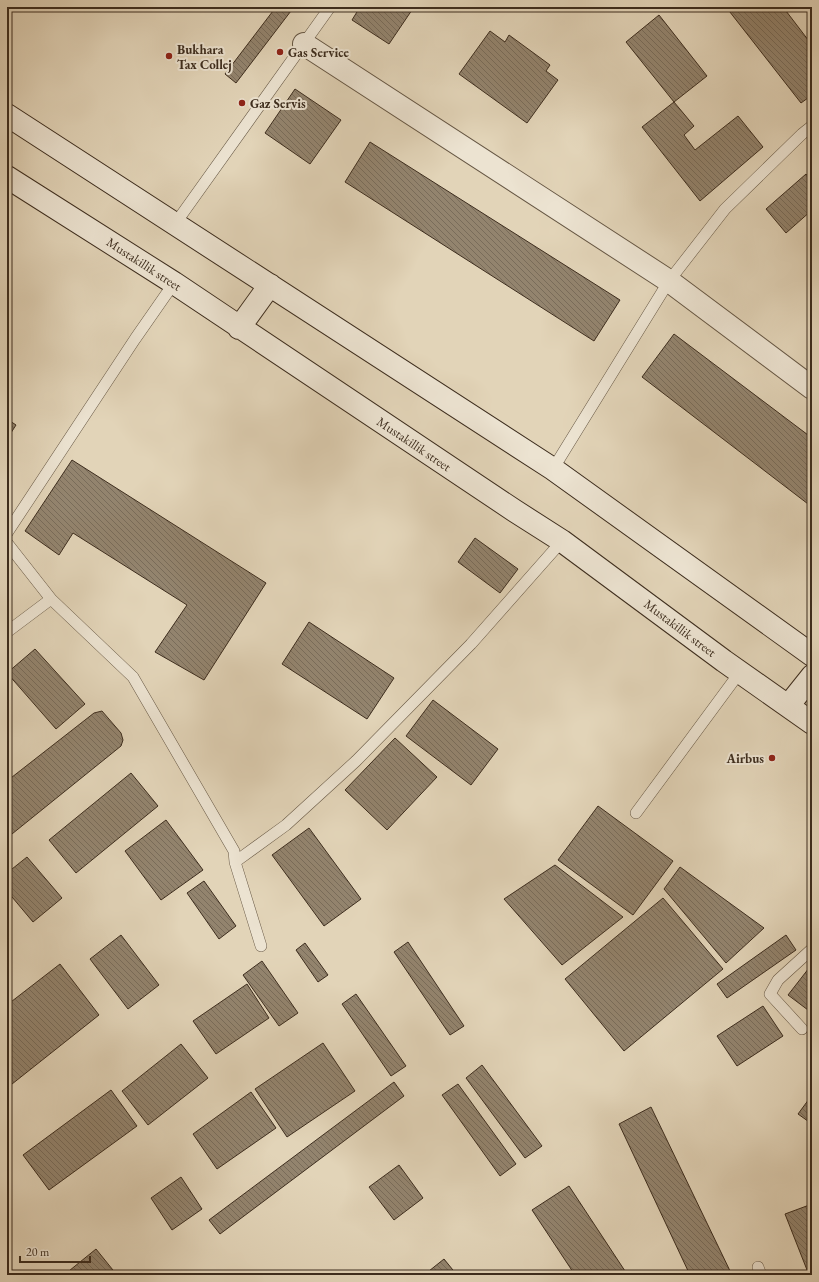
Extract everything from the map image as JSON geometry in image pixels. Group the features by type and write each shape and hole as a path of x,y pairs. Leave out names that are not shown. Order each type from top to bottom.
{"main road":[{"path":"304,44 669,281 812,388"},
{"path":"7,115 552,469 812,655"},
{"name":"Mustakillik street","path":"7,177 174,283 239,328 562,541 740,672 812,722"},
{"path":"239,328 270,285"},
{"path":"788,706 812,676"}],"lane":[{"path":"175,224 330,7"},
{"path":"552,469 669,281 725,209 812,126"},
{"path":"7,533 135,338 174,283"},
{"path":"235,862 286,825 356,761 471,644 562,541"},
{"path":"7,542 51,599 134,677 234,851 235,862 261,946"},
{"path":"7,632 51,599"},
{"path":"636,813 740,672"},
{"path":"802,1029 770,994 778,980 812,949"}],"building":[{"path":"276,7 294,7 236,83 225,74"},
{"path":"360,7 414,7 389,44 352,20"},
{"path":"726,7 783,7 812,45 812,95 801,103"},
{"path":"659,15 707,76 674,102 626,42"},
{"path":"490,31 505,42 509,35 550,65 546,71 558,80 527,123 459,74"},
{"path":"295,89 341,120 310,164 265,133"},
{"path":"674,102 694,126 684,135 695,150 738,116 763,147 700,201 642,127"},
{"path":"370,142 620,300 594,341 345,182"},
{"path":"806,174 812,182 812,210 786,233 766,209"},
{"path":"674,334 812,438 812,507 642,377"},
{"path":"7,419 16,425 7,439"},
{"path":"72,460 266,583 204,680 155,652 187,605 73,533 59,555 25,531"},
{"path":"475,538 518,569 500,593 458,562"},
{"path":"309,622 394,678 367,719 282,664"},
{"path":"35,649 85,704 56,729 7,673"},
{"path":"433,700 498,749 471,785 406,736"},
{"path":"102,711 121,733 123,740 121,746 7,838 7,781 94,713"},
{"path":"395,738 437,777 387,830 345,790"},
{"path":"131,773 158,806 76,873 49,840"},
{"path":"598,806 673,861 633,915 558,860"},
{"path":"166,820 203,870 161,900 125,851"},
{"path":"309,828 361,899 324,926 272,855"},
{"path":"27,857 62,898 33,922 7,891 7,873"},
{"path":"555,865 623,917 562,965 504,899"},
{"path":"680,867 764,928 726,963 664,889"},
{"path":"204,881 236,926 219,939 187,893"},
{"path":"663,898 723,969 624,1051 565,979"},
{"path":"121,935 159,985 128,1009 90,959"},
{"path":"786,935 796,950 727,998 717,984"},
{"path":"408,942 464,1026 450,1035 394,952"},
{"path":"305,943 328,975 318,982 296,950"},
{"path":"262,961 298,1013 279,1026 243,975"},
{"path":"60,964 99,1015 7,1088 7,1005"},
{"path":"809,968 812,971 812,1013 788,995"},
{"path":"247,984 269,1018 216,1054 193,1021"},
{"path":"356,994 406,1066 391,1076 342,1004"},
{"path":"763,1006 783,1036 737,1066 717,1036"},
{"path":"323,1043 355,1091 287,1137 255,1089"},
{"path":"181,1044 208,1078 148,1125 122,1091"},
{"path":"482,1065 542,1146 525,1158 466,1078"},
{"path":"394,1082 404,1096 220,1234 209,1220"},
{"path":"458,1084 516,1164 500,1176 442,1095"},
{"path":"111,1090 137,1126 49,1190 23,1155"},
{"path":"251,1092 276,1128 217,1169 193,1134"},
{"path":"812,1095 812,1124 798,1114"},
{"path":"651,1107 732,1275 690,1275 619,1124"},
{"path":"399,1165 423,1198 394,1220 369,1187"},
{"path":"181,1177 202,1209 172,1230 151,1198"},
{"path":"569,1186 627,1274 575,1275 532,1210"},
{"path":"812,1204 812,1275 809,1275 785,1214"},
{"path":"96,1249 117,1275 64,1275"},
{"path":"444,1259 457,1275 424,1275"}],"place":[{"name":"Gas Service","path":"280,52"},
{"name":"Bukhara Tax Collej","path":"169,56"},
{"name":"Gaz Servis","path":"242,103"},
{"name":"Airbus","path":"772,758"}]}
